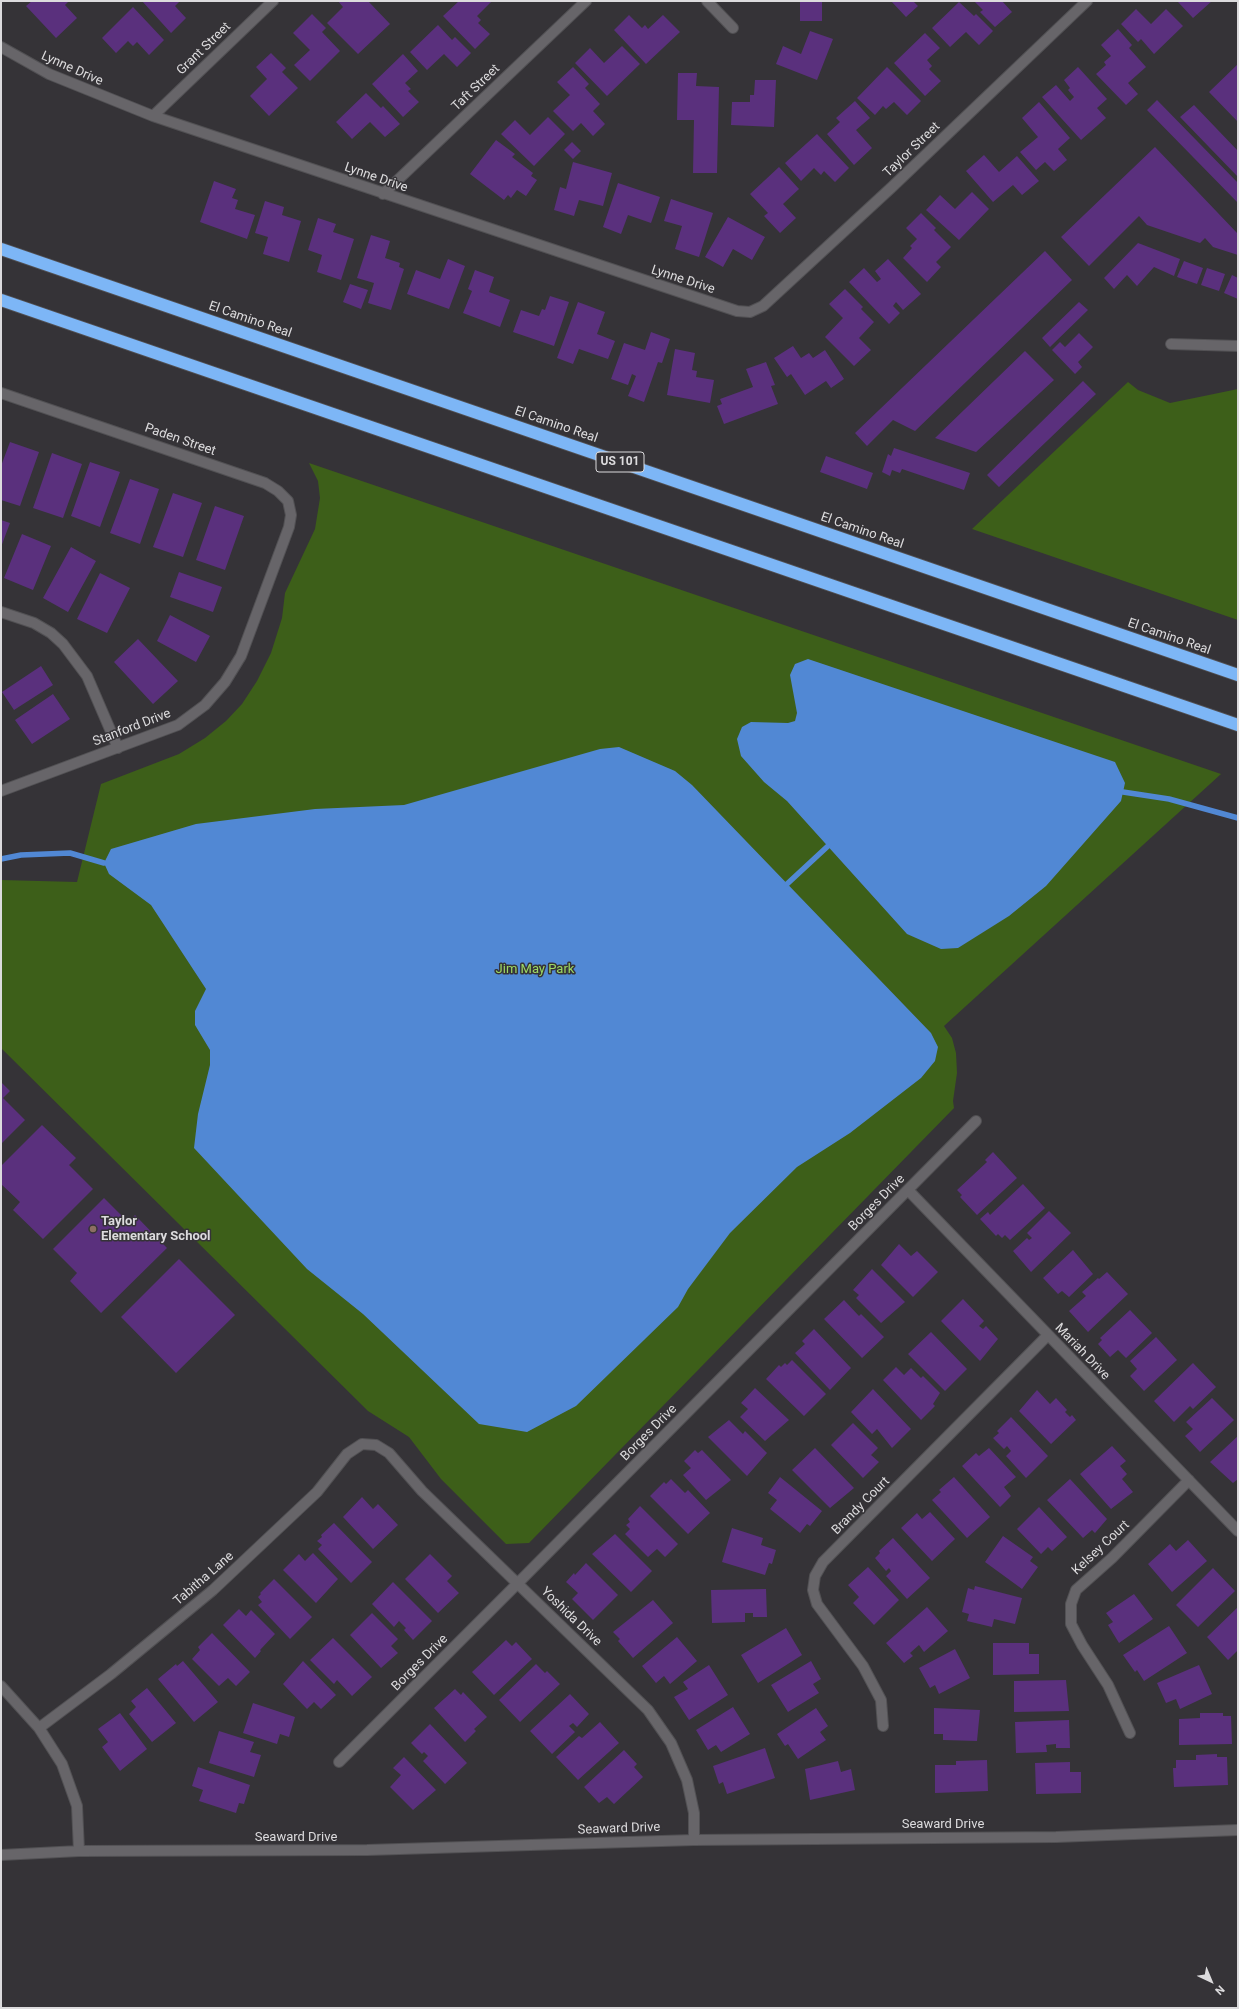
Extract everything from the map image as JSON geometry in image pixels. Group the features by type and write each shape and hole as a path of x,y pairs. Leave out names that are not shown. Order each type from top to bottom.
{"highway":[{"name":"El Camino Real","path":"1,249 1238,675"},
{"path":"1,300 1238,725"}],"street":[{"name":"Grant Street","path":"153,116 273,1"},
{"name":"Taft Street","path":"383,194 586,1"},
{"path":"707,1 734,28"},
{"name":"Taylor Street","path":"750,312 763,306 892,187 1087,1"},
{"name":"Lynne Drive","path":"1,47 48,74 153,116 737,312 750,312"},
{"path":"1171,344 1238,346"},
{"name":"Paden Street","path":"1,393 264,483 278,491 288,501 291,515 289,527 277,560"},
{"name":"Stanford Drive","path":"1,791 178,725 205,705 225,682 241,656 277,560"},
{"path":"1,612 34,623 51,633 63,644 87,676 118,748"},
{"name":"Borges Drive","path":"339,1762 518,1584 976,1121"},
{"name":"Mariah Drive","path":"908,1190 1238,1531"},
{"name":"Brandy Court","path":"883,1726 881,1700 863,1666 817,1604 813,1590 815,1576 823,1562 1048,1335"},
{"name":"Tabitha Lane","path":"39,1728 111,1674 213,1590 317,1492 347,1454 362,1444 376,1445"},
{"name":"Yoshida Drive","path":"376,1445 389,1453 422,1491 648,1710 671,1743 687,1780 694,1812 694,1840"},
{"name":"Kelsey Court","path":"1130,1734 1108,1685 1082,1645 1071,1624 1070,1604 1076,1590 1112,1558 1189,1480"},
{"path":"1,1686 39,1728 62,1764 77,1806 78,1851"},
{"name":"Seaward Drive","path":"1,1855 78,1851 367,1850 694,1840 1056,1837 1238,1830"}],"green space":[{"path":"1128,382 1138,390 1170,403 1238,389 1238,620 972,529"},
{"name":"Jim May Park","path":"309,463 1221,774 944,1026 952,1038 956,1053 957,1073 953,1101 954,1108 529,1543 506,1544 441,1479 409,1437 368,1411 1,1048 1,880 77,882 101,784 179,754 205,738 226,721 242,704 257,681 271,653 282,618 285,593 315,529 320,498 318,481"}],"water":[{"path":"808,659 1115,762 1125,783 1121,801 1046,886 1009,916 958,948 941,949 907,934 787,801 764,782 741,756 737,739 742,727 751,722 788,723 795,721 797,713 790,675 795,664"},
{"path":"619,747 675,771 692,785 931,1033 938,1047 935,1061 921,1078 850,1133 797,1167 730,1233 688,1289 678,1307 576,1406 527,1432 479,1424 363,1314 307,1269 194,1148 198,1114 210,1065 210,1050 195,1025 195,1011 206,989 151,905 109,874 104,863 111,849 196,824 315,809 404,805 600,749"}],"building":[{"path":"32,1 69,1 65,5 77,18 56,38 26,6"},
{"path":"142,1 180,1 175,6 186,18 171,33"},
{"path":"338,1 368,1 390,24 358,54 327,23 343,7"},
{"path":"459,1 492,1 477,16 481,20 478,23 490,34 475,49 443,16"},
{"path":"800,1 822,1 822,21 800,21"},
{"path":"891,1 913,1 918,6 906,17"},
{"path":"974,1 1002,1 1012,12 995,27 980,12 983,10"},
{"path":"1212,1 1193,18 1178,2"},
{"path":"959,2 974,16 976,14 993,31 979,45 966,32 950,47 932,28"},
{"path":"133,7 164,40 149,55 137,42 133,46 128,41 116,53 102,38"},
{"path":"1136,9 1151,24 1166,9 1183,26 1154,54 1141,39 1138,42 1121,24"},
{"path":"312,14 326,28 322,32 340,51 310,81 294,65 310,50 293,33"},
{"path":"629,15 642,28 645,25 648,29 663,15 680,32 646,64 614,30"},
{"path":"438,25 452,40 455,37 471,53 457,67 444,54 427,70 410,52"},
{"path":"1118,29 1132,45 1129,48 1146,67 1128,83 1138,94 1126,105 1096,74 1106,65 1104,62 1111,56 1101,45"},
{"path":"810,31 833,39 817,80 776,64 783,46 801,54"},
{"path":"925,33 940,48 927,60 932,66 929,69 941,81 925,96 894,63"},
{"path":"622,46 640,64 607,96 575,63 590,48 604,63"},
{"path":"271,53 286,68 282,72 298,88 269,116 250,96 267,79 256,67"},
{"path":"403,54 418,71 405,83 411,89 408,91 419,102 403,117 372,84"},
{"path":"1238,64 1238,122 1209,92"},
{"path":"573,67 589,84 585,88 600,104 593,111 605,124 593,136 581,123 573,131 553,111 570,95 557,82"},
{"path":"887,67 921,101 907,115 894,102 886,109 883,106 875,115 857,98"},
{"path":"1078,67 1107,99 1097,108 1106,118 1081,140 1042,97 1056,85 1070,101 1074,97 1068,90 1070,88 1064,80"},
{"path":"678,73 697,73 696,86 719,87 717,173 693,173 694,120 677,120"},
{"path":"755,80 776,80 774,127 731,125 732,102 750,102 750,95 754,95"},
{"path":"366,93 381,108 383,106 400,124 385,137 370,122 352,139 336,122"},
{"path":"1157,100 1238,183 1238,203 1147,110"},
{"path":"855,101 870,118 856,130 872,148 854,165 827,134 840,122 836,118"},
{"path":"1039,102 1070,138 1058,149 1067,160 1054,171 1045,162 1036,170 1020,152 1038,137 1022,118"},
{"path":"1194,105 1238,151 1238,177 1180,117"},
{"path":"548,117 565,134 534,166 501,134 515,120 530,135"},
{"path":"817,134 849,168 835,182 824,171 821,175 814,168 801,181 785,163"},
{"path":"496,140 515,154 512,157 533,173 531,176 537,180 526,196 517,190 511,198 508,195 504,200 470,174"},
{"path":"572,142 581,151 573,159 564,150"},
{"path":"1155,147 1238,234 1238,255 1213,247 1205,238 1200,243 1147,225 1139,216 1089,266 1061,237"},
{"path":"984,155 999,172 1017,156 1039,181 1022,195 1013,185 993,202 966,171"},
{"path":"573,162 612,173 603,206 579,200 574,216 554,210 560,187 566,189"},
{"path":"779,167 799,189 783,204 796,218 780,233 764,216 768,213 750,194"},
{"path":"214,181 236,189 232,198 238,200 235,209 255,215 247,239 200,222"},
{"path":"618,183 660,197 651,223 628,215 621,234 603,227"},
{"path":"972,192 989,209 959,240 926,210 940,195 955,209"},
{"path":"671,199 713,213 699,257 675,249 682,226 664,221"},
{"path":"265,201 284,207 282,215 301,221 289,262 263,254 268,237 255,233"},
{"path":"921,213 936,228 934,230 951,247 936,262 941,267 927,282 903,258 912,248 910,246 917,239 906,228"},
{"path":"728,217 765,237 752,260 733,249 723,267 705,257"},
{"path":"318,218 336,224 333,232 354,239 341,280 317,272 322,255 308,250"},
{"path":"371,235 390,241 385,258 400,263 399,267 404,269 391,310 368,303 374,283 357,278"},
{"path":"1138,243 1180,259 1174,276 1154,267 1137,286 1127,275 1114,289 1104,278"},
{"path":"1045,251 1072,280 915,431 893,420 867,446 855,433"},
{"path":"448,259 465,266 449,309 407,294 416,270 440,279"},
{"path":"888,259 921,294 903,310 896,302 893,306 900,313 889,324 849,282 864,268 877,282 881,279 875,271"},
{"path":"1184,261 1203,268 1197,284 1177,277"},
{"path":"1207,268 1225,274 1219,291 1201,285"},
{"path":"475,270 494,277 489,292 510,300 500,327 463,313 472,291 468,289"},
{"path":"1232,275 1238,278 1238,299 1224,293"},
{"path":"350,284 368,290 361,309 343,302"},
{"path":"845,289 863,307 861,309 874,322 859,338 871,350 854,366 825,337 843,318 829,304"},
{"path":"550,296 569,302 554,346 513,332 521,310 539,316 542,309 545,310"},
{"path":"578,302 605,312 597,334 615,341 608,359 579,349 573,364 557,358"},
{"path":"1079,302 1088,310 1050,347 1042,338"},
{"path":"651,332 670,339 662,363 658,362 644,402 628,396 636,376 632,374 628,385 611,379 624,343 645,350"},
{"path":"1079,333 1093,347 1078,362 1082,367 1075,374 1052,350 1060,342 1065,347"},
{"path":"793,346 801,358 809,353 813,358 825,350 844,379 831,388 826,381 805,395 791,374 787,377 774,358"},
{"path":"675,349 695,353 692,370 697,371 696,377 714,380 710,403 667,395"},
{"path":"1025,351 1054,380 976,452 935,438"},
{"path":"766,362 775,385 771,386 778,404 724,424 717,406 722,404 720,399 753,387 746,369"},
{"path":"1083,381 1096,394 999,487 987,475"},
{"path":"10,442 39,452 20,506 1,500 1,466"},
{"path":"894,448 970,473 964,490 902,469 900,473 892,470 890,476 882,472 888,454 891,456"},
{"path":"52,453 82,464 63,518 33,508"},
{"path":"826,456 873,473 867,489 820,472"},
{"path":"90,462 120,472 100,527 71,516"},
{"path":"130,479 159,489 140,544 110,533"},
{"path":"173,493 202,503 183,557 153,547"},
{"path":"215,506 244,516 225,570 196,560"},
{"path":"1,520 10,523 1,547"},
{"path":"22,534 51,546 33,590 4,578"},
{"path":"71,547 96,561 68,612 43,598"},
{"path":"179,572 222,587 213,612 170,597"},
{"path":"100,573 130,588 107,633 77,619"},
{"path":"170,615 210,636 196,662 157,641"},
{"path":"138,639 178,681 153,704 114,662"},
{"path":"41,666 53,685 14,710 2,692"},
{"path":"53,694 70,719 32,744 15,720"},
{"path":"1,1082 10,1091 3,1098 25,1120 1,1144"},
{"path":"42,1125 76,1158 69,1165 93,1189 43,1239 13,1210 20,1202 1,1184 1,1166"},
{"path":"993,1152 1017,1178 977,1215 960,1197 962,1195 957,1190 987,1162 985,1160"},
{"path":"1023,1184 1045,1208 1010,1240 1005,1235 1002,1238 998,1234 996,1236 980,1219 988,1212 990,1215"},
{"path":"104,1198 128,1222 135,1215 167,1248 101,1313 70,1281 77,1273 53,1249"},
{"path":"1049,1211 1071,1233 1031,1272 1013,1251 1027,1238 1029,1240 1032,1238 1027,1233"},
{"path":"899,1244 911,1256 917,1251 938,1272 913,1297 881,1265"},
{"path":"1073,1250 1093,1274 1069,1297 1062,1291 1058,1294 1043,1278"},
{"path":"179,1259 235,1315 176,1373 121,1317"},
{"path":"872,1269 905,1302 881,1323 856,1298 859,1295 853,1290"},
{"path":"1107,1272 1128,1294 1088,1332 1069,1311 1086,1296 1082,1292"},
{"path":"963,1299 984,1321 979,1326 983,1329 986,1326 998,1339 980,1361 941,1321"},
{"path":"844,1300 859,1316 861,1314 884,1337 862,1358 824,1319"},
{"path":"1130,1310 1152,1333 1126,1358 1118,1350 1110,1357 1098,1344 1102,1340 1100,1338"},
{"path":"814,1329 851,1368 830,1390 795,1353 805,1344 802,1341"},
{"path":"931,1332 967,1369 945,1391 908,1354"},
{"path":"1156,1337 1177,1360 1144,1391 1130,1376 1137,1369 1130,1361"},
{"path":"792,1360 826,1394 804,1416 766,1379 779,1365 781,1367 785,1363 787,1365"},
{"path":"1193,1363 1216,1387 1193,1409 1190,1406 1174,1422 1154,1401"},
{"path":"896,1367 904,1375 911,1368 921,1378 923,1376 940,1393 933,1404 935,1406 921,1420 883,1380"},
{"path":"755,1388 789,1420 765,1441 740,1417 748,1409 741,1403"},
{"path":"873,1389 911,1429 892,1448 877,1429 872,1434 851,1412"},
{"path":"1037,1390 1050,1404 1056,1398 1067,1410 1065,1412 1070,1417 1072,1415 1076,1420 1051,1444 1019,1411"},
{"path":"1212,1398 1234,1420 1200,1452 1185,1436 1193,1429 1186,1422"},
{"path":"1011,1417 1048,1456 1026,1478 1006,1456 1011,1451 1007,1446 1004,1449 993,1438 999,1433 997,1431"},
{"path":"729,1420 743,1434 745,1431 767,1453 747,1476 708,1437"},
{"path":"853,1423 878,1448 871,1455 879,1462 863,1478 831,1445"},
{"path":"1238,1436 1238,1479 1233,1483 1210,1462"},
{"path":"1112,1446 1126,1461 1120,1466 1127,1474 1122,1479 1133,1492 1111,1509 1080,1474"},
{"path":"815,1448 854,1488 830,1508 792,1470"},
{"path":"989,1448 1016,1477 1004,1487 1011,1496 1000,1507 962,1466 976,1453 979,1456"},
{"path":"695,1450 698,1453 702,1450 731,1480 706,1500 683,1475 691,1468 684,1461"},
{"path":"780,1477 822,1511 810,1526 807,1524 800,1533 770,1509 777,1500 768,1493"},
{"path":"954,1477 990,1517 967,1538 932,1500 941,1492 939,1490"},
{"path":"671,1479 685,1493 688,1490 710,1513 688,1534 650,1496 664,1482 666,1484"},
{"path":"1070,1479 1107,1519 1095,1533 1092,1530 1083,1538 1047,1500"},
{"path":"362,1497 373,1509 378,1504 398,1525 373,1549 343,1517"},
{"path":"640,1506 678,1544 665,1557 657,1549 648,1557 625,1534 630,1529 626,1525 630,1522 628,1519"},
{"path":"1039,1507 1067,1537 1052,1551 1048,1547 1041,1554 1017,1529"},
{"path":"930,1512 955,1539 932,1561 901,1528 917,1513 922,1519"},
{"path":"334,1523 372,1562 351,1583 318,1549 322,1545 317,1541 322,1537 321,1535"},
{"path":"732,1528 763,1538 761,1545 776,1550 772,1564 769,1563 765,1575 722,1562"},
{"path":"615,1534 652,1571 631,1592 592,1554"},
{"path":"1003,1536 1033,1557 1030,1561 1038,1567 1022,1589 985,1562"},
{"path":"893,1538 930,1578 907,1599 886,1576 891,1571 889,1568 886,1571 875,1558 880,1553 879,1551"},
{"path":"1188,1540 1207,1561 1172,1592 1148,1564 1170,1544 1176,1551"},
{"path":"313,1553 338,1579 316,1603 283,1570 299,1554 305,1561"},
{"path":"430,1554 452,1576 447,1581 459,1593 438,1613 405,1579"},
{"path":"586,1563 618,1595 593,1620 572,1599 578,1593 566,1582"},
{"path":"868,1567 899,1600 874,1625 853,1603 859,1597 848,1585"},
{"path":"1213,1568 1235,1591 1198,1627 1176,1605"},
{"path":"274,1579 312,1617 290,1639 258,1605 262,1602 258,1597 261,1594 260,1593"},
{"path":"393,1582 432,1621 413,1640 404,1630 406,1628 399,1621 394,1627 372,1604"},
{"path":"975,1586 1022,1598 1015,1624 994,1619 992,1627 967,1621 969,1614 962,1612 968,1588 974,1590"},
{"path":"766,1589 767,1617 753,1617 753,1613 745,1613 745,1622 712,1623 711,1590"},
{"path":"1134,1594 1153,1619 1119,1643 1108,1625 1113,1622 1106,1613"},
{"path":"653,1600 673,1623 633,1658 618,1641 620,1639 613,1632"},
{"path":"927,1607 948,1631 924,1652 919,1645 910,1653 913,1656 904,1663 886,1643"},
{"path":"1238,1607 1238,1650 1228,1660 1207,1637"},
{"path":"239,1609 246,1616 251,1610 275,1634 260,1650 261,1651 255,1658 223,1625"},
{"path":"372,1613 398,1639 391,1646 398,1653 381,1668 350,1635"},
{"path":"1169,1626 1187,1653 1144,1681 1137,1670 1135,1672 1123,1655"},
{"path":"786,1628 802,1655 758,1683 741,1655"},
{"path":"212,1633 250,1672 236,1686 228,1678 219,1686 192,1659 200,1650 198,1647"},
{"path":"677,1637 697,1661 670,1684 664,1676 656,1683 642,1666"},
{"path":"333,1638 372,1677 352,1696 337,1680 334,1684 310,1660"},
{"path":"506,1640 512,1646 516,1642 532,1659 494,1695 472,1672"},
{"path":"993,1643 1029,1643 1029,1654 1039,1654 1039,1674 993,1675"},
{"path":"955,1649 970,1678 939,1694 935,1685 930,1688 919,1668"},
{"path":"183,1661 218,1702 194,1722 158,1679 176,1664 177,1666"},
{"path":"303,1661 336,1695 321,1709 314,1702 307,1709 283,1684"},
{"path":"811,1661 821,1679 813,1684 819,1693 788,1712 771,1685"},
{"path":"536,1664 545,1673 547,1671 560,1684 520,1722 499,1700"},
{"path":"709,1665 728,1695 689,1720 674,1697 688,1689 683,1682"},
{"path":"1199,1665 1212,1694 1180,1709 1176,1699 1166,1703 1157,1683"},
{"path":"1066,1680 1069,1711 1014,1712 1014,1681"},
{"path":"147,1688 176,1723 152,1742 129,1714 136,1707 131,1701"},
{"path":"455,1689 461,1695 463,1692 487,1717 474,1729 476,1731 465,1742 434,1708"},
{"path":"570,1694 589,1714 577,1727 573,1723 569,1726 575,1732 552,1754 530,1731"},
{"path":"253,1703 295,1717 289,1737 280,1734 277,1744 243,1733"},
{"path":"733,1707 750,1734 721,1752 716,1745 708,1750 696,1730"},
{"path":"816,1708 828,1726 820,1732 826,1740 798,1759 788,1744 785,1746 777,1734"},
{"path":"934,1708 980,1710 977,1741 943,1740 943,1734 934,1734"},
{"path":"120,1713 147,1749 120,1771 102,1747 108,1742 98,1729"},
{"path":"1200,1713 1223,1713 1223,1716 1231,1716 1232,1744 1179,1745 1179,1719 1200,1718"},
{"path":"1069,1720 1070,1748 1056,1748 1056,1744 1046,1745 1047,1752 1016,1753 1015,1722"},
{"path":"600,1722 619,1743 578,1780 556,1757 579,1736 582,1738"},
{"path":"430,1724 467,1763 445,1784 423,1761 428,1756 424,1752 422,1754 411,1743"},
{"path":"219,1731 254,1742 250,1752 261,1755 254,1777 209,1763"},
{"path":"765,1748 775,1778 727,1794 723,1782 719,1784 713,1766"},
{"path":"624,1750 637,1764 634,1767 643,1777 614,1804 607,1797 599,1803 584,1787"},
{"path":"1217,1754 1217,1757 1227,1757 1228,1785 1174,1787 1173,1768 1176,1768 1176,1760 1196,1760 1196,1755"},
{"path":"404,1757 436,1790 413,1810 390,1787 401,1775 393,1768"},
{"path":"987,1760 988,1791 935,1793 935,1765 956,1765 956,1761"},
{"path":"838,1761 841,1772 851,1769 855,1790 810,1800 805,1769"},
{"path":"1070,1762 1070,1772 1081,1772 1081,1793 1036,1794 1035,1763"},
{"path":"198,1767 250,1785 244,1804 239,1803 236,1813 199,1801 203,1790 192,1786"}],"waterway":[{"path":"1123,792 1169,799 1238,818"},
{"path":"787,884 828,846"},
{"path":"1,859 21,855 70,853 104,863"}],"place":[{"name":"Taylor Elementary School","path":"93,1229"}]}
